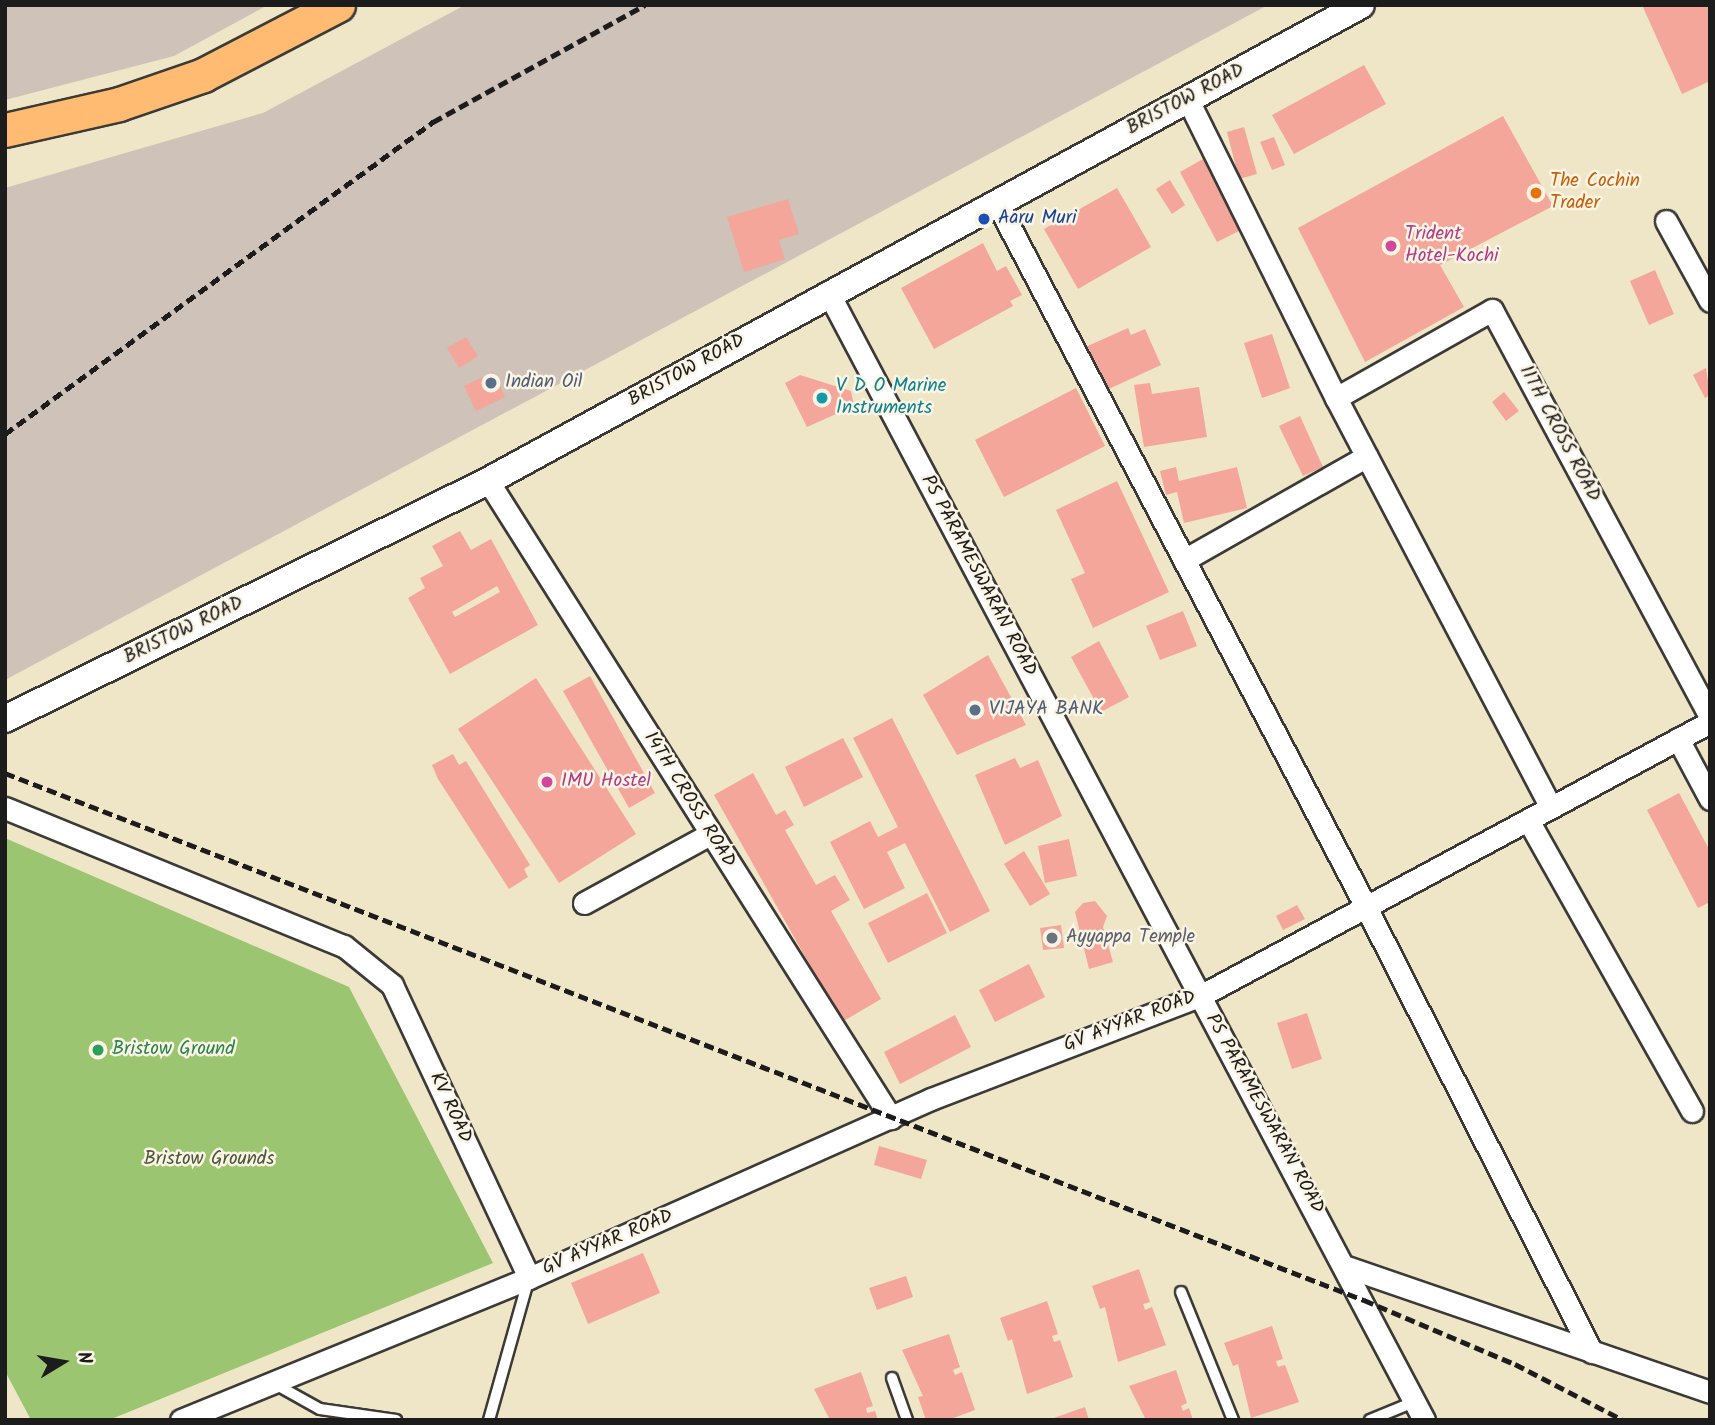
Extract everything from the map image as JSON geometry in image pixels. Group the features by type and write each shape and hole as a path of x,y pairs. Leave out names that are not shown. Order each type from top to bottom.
{"highway":[{"path":"5,130 119,104 203,75 338,5"}],"street":[{"name":"BRISTOW ROAD","path":"5,719 488,481 828,292 1360,5"},
{"path":"1188,100 1336,398 1551,807"},
{"path":"996,201 1366,907 1592,1352"},
{"path":"1666,221 1710,301"},
{"name":"PS PARAMESWARAN ROAD","path":"828,292 1200,996 1347,1267 1420,1411"},
{"name":"11TH CROSS ROAD","path":"1336,398 1492,310 1710,716"},
{"path":"1184,560 1367,456"},
{"name":"14TH CROSS ROAD","path":"488,481 891,1118"},
{"name":"GV AYYAR ROAD","path":"529,1278 891,1118 1200,996 1710,722"},
{"path":"1678,738 1710,799"},
{"name":"KV ROAD","path":"5,808 344,946 392,985 529,1278"},
{"path":"1528,820 1692,1111"},
{"path":"584,902 710,834"},
{"path":"1347,1267 1710,1392"},
{"path":"181,1420 275,1384 529,1278"}],"lane":[{"path":"489,1420 529,1278"},
{"path":"1181,1292 1233,1420"},
{"path":"892,1378 907,1420"},
{"path":"275,1384 320,1409 396,1420"},
{"path":"1370,1420 1420,1411"}],"shaded area":[{"path":"5,5 268,5 174,56 5,100"},
{"path":"465,5 1268,5 5,680 5,188 263,113"}],"green space":[{"name":"Bristow Grounds","path":"5,838 349,987 493,1263 109,1420 31,1420 5,1371"}],"building":[{"path":"1642,5 1710,5 1710,81 1682,94"},
{"path":"1364,65 1386,104 1294,154 1272,115"},
{"name":"Trident Hotel-Kochi","path":"1503,116 1553,206 1440,265 1464,307 1365,362 1298,228"},
{"path":"1244,127 1257,174 1239,179 1227,132"},
{"path":"1274,137 1285,165 1272,170 1260,142"},
{"path":"1203,159 1241,230 1217,242 1180,172"},
{"path":"1170,180 1185,205 1172,214 1156,189"},
{"path":"1117,188 1151,247 1078,289 1044,229"},
{"path":"788,199 799,234 779,240 785,259 744,272 727,217"},
{"path":"983,243 997,271 1006,266 1022,295 1010,301 1013,306 934,349 901,288"},
{"path":"1655,270 1674,314 1649,325 1630,281"},
{"path":"1128,328 1131,335 1145,329 1161,365 1100,393 1081,349"},
{"path":"1272,334 1290,388 1262,398 1244,343"},
{"path":"466,337 478,356 459,368 447,348"},
{"path":"1706,368 1710,395 1705,398 1693,375"},
{"path":"493,372 505,397 476,411 464,386"},
{"name":"V D O Marine Instruments","path":"800,375 851,391 854,406 807,427 785,383"},
{"path":"1150,383 1152,394 1199,387 1207,437 1144,447 1134,385"},
{"path":"1076,388 1105,446 1004,497 975,440"},
{"path":"1504,392 1519,411 1506,421 1492,402"},
{"path":"1300,416 1323,467 1303,476 1279,426"},
{"path":"1176,467 1179,481 1237,467 1247,508 1184,523 1177,492 1166,495 1160,471"},
{"path":"1117,481 1169,592 1093,628 1071,579 1085,573 1056,510"},
{"path":"460,531 471,550 491,539 538,625 450,674 408,598 425,588 420,578 443,566 432,546","holes":["497,586 500,592 455,617 452,612"]},
{"path":"1183,611 1197,646 1160,660 1146,626"},
{"path":"1099,641 1129,697 1101,712 1071,657"},
{"name":"VIJAYA BANK","path":"988,655 1026,725 957,755 923,695"},
{"path":"590,676 655,793 629,808 563,691"},
{"name":"IMU Hostel","path":"536,678 636,834 559,883 458,729"},
{"path":"892,718 990,911 950,932 905,843 887,852 905,888 864,909 830,842 870,821 878,837 898,827 853,738"},
{"path":"843,738 863,777 804,807 785,767"},
{"path":"453,754 459,765 466,761 530,865 524,869 528,877 509,889 438,779 432,765"},
{"path":"1015,758 1020,768 1038,760 1062,816 1005,845 975,775"},
{"path":"753,773 776,815 785,810 794,825 785,830 816,885 835,875 850,900 831,911 881,999 842,1022 714,795"},
{"path":"1679,793 1710,851 1710,902 1698,908 1647,810"},
{"path":"1069,839 1077,876 1045,883 1038,846"},
{"path":"1024,851 1050,894 1030,906 1004,864"},
{"path":"927,893 947,933 888,963 868,923"},
{"path":"1095,901 1107,916 1103,927 1113,962 1089,969 1075,912 1083,903"},
{"path":"1297,905 1305,919 1283,930 1276,916"},
{"name":"Ayyappa Temple","path":"1061,925 1064,948 1043,950 1040,928"},
{"path":"1029,964 1045,997 995,1022 979,990"},
{"path":"1307,1013 1322,1059 1292,1069 1277,1023"},
{"path":"955,1015 971,1047 900,1084 884,1052"},
{"path":"879,1146 927,1160 921,1179 874,1165"},
{"path":"643,1253 660,1293 588,1324 571,1283"},
{"path":"1139,1269 1150,1302 1143,1304 1145,1310 1152,1307 1166,1345 1118,1362 1105,1307 1100,1309 1092,1286"},
{"path":"906,1276 913,1297 877,1310 869,1288"},
{"path":"1047,1301 1058,1334 1052,1336 1054,1342 1060,1340 1073,1377 1027,1394 1012,1339 1008,1341 1000,1318"},
{"path":"1272,1326 1283,1359 1276,1361 1278,1367 1285,1365 1299,1402 1251,1418 1238,1364 1233,1366 1224,1343"},
{"path":"949,1334 960,1367 953,1370 955,1375 962,1372 975,1410 948,1420 926,1420 918,1397 923,1396 902,1350"},
{"path":"1176,1370 1187,1403 1181,1406 1183,1411 1189,1408 1193,1420 1146,1420 1129,1386"},
{"path":"861,1372 873,1406 866,1408 867,1413 875,1411 878,1420 830,1420 814,1389"},
{"path":"1085,1407 1089,1420 1051,1420 1051,1419"}],"railway":[{"path":"5,434 433,122 645,5"},
{"path":"5,773 1364,1300 1515,1364 1623,1420"}],"place":[{"name":"The Cochin Trader","path":"1536,193"},
{"name":"Aaru Muri","path":"984,219"},
{"name":"Trident Hotel-Kochi","path":"1391,246"},
{"name":"Indian Oil","path":"491,383"},
{"name":"V D O Marine Instruments","path":"822,398"},
{"name":"VIJAYA BANK","path":"975,710"},
{"name":"IMU Hostel","path":"547,782"},
{"name":"Ayyappa Temple","path":"1052,938"},
{"name":"Bristow Ground","path":"98,1050"}]}
